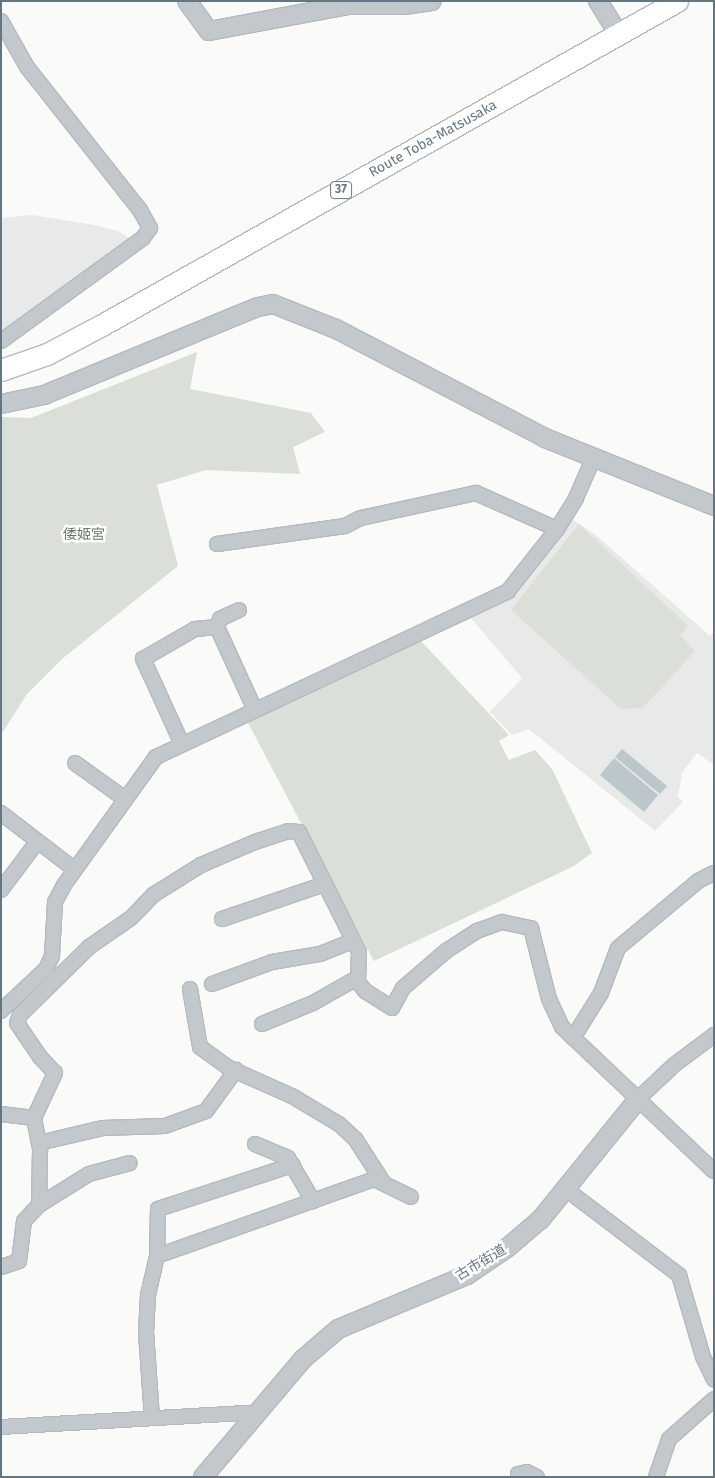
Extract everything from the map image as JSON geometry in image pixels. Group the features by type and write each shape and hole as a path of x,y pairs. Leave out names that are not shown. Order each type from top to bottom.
{"main road":[{"name":"Route Toba-Matsusaka","path":"1,370 47,354 102,325 677,1"}],"street":[{"path":"187,1 209,31 215,31 348,4 404,5 432,1"},
{"path":"598,1 619,35"},
{"path":"1,21 27,67 140,210 150,228 143,238 1,341"},
{"path":"1,404 44,395 258,307 273,304 336,329 544,438 714,506"},
{"path":"1,1011 36,981 49,962 53,947 55,902 74,869 156,757 498,598 516,583 557,529 576,498 593,459"},
{"path":"217,544 346,526 361,518 476,493 557,529"},
{"path":"239,610 220,619 217,627 255,710"},
{"path":"182,744 143,659 195,630 217,627"},
{"path":"75,763 125,799"},
{"path":"1,813 74,869"},
{"path":"38,1204 39,1144 34,1118 55,1073 40,1058 17,1023 20,1015 89,947 131,918 153,895 201,865 288,831 299,832 359,952 357,978 365,992 392,1008 403,988 446,951 477,931 502,922 520,924 531,928 549,999 562,1026 714,1171"},
{"path":"1,890 37,842"},
{"path":"573,1038 601,993 603,981 618,948 698,881 714,873"},
{"path":"222,919 325,884"},
{"path":"212,984 272,962 320,954 353,941"},
{"path":"262,1024 313,1003 357,978"},
{"path":"190,989 200,1047 236,1070 292,1096 339,1124 356,1140 383,1182"},
{"name":"古市街道","path":"202,1477 303,1358 338,1329 467,1275 534,1225 567,1190 639,1098 674,1065 714,1035"},
{"path":"39,1144 103,1128 165,1126 206,1112 236,1070"},
{"path":"1,1114 34,1118"},
{"path":"255,1144 288,1158 313,1201"},
{"path":"1,1267 19,1261 24,1221 38,1204 90,1174 130,1164"},
{"path":"152,1418 146,1333 148,1294 157,1256 158,1209 292,1165"},
{"path":"157,1256 374,1179 411,1198"},
{"path":"567,1190 679,1275 703,1358 714,1380"},
{"path":"656,1477 669,1439 714,1399"},
{"path":"1,1427 258,1412"},
{"path":"519,1477 518,1474 527,1472 536,1477"}],"shaded area":[{"path":"32,215 94,225 118,231 132,240 1,334 1,218"},
{"path":"570,518 597,536 710,636 714,632 714,765 697,753 682,773 678,797 683,802 655,831 529,729 512,735 490,712 522,678 470,617 515,592"},
{"path":"622,749 667,786 660,794 615,757"},
{"path":"614,758 658,795 644,812 600,775"}],"green space":[{"name":"倭姬宮","path":"197,352 190,389 311,413 325,432 293,447 300,474 206,470 157,485 178,566 62,659 27,694 1,735 1,417 31,418"},
{"path":"579,524 688,626 680,635 695,651 643,708 621,709 511,610"},
{"path":"420,640 509,735 499,741 509,760 535,750 552,769 592,853 574,866 374,961 247,721"}]}
